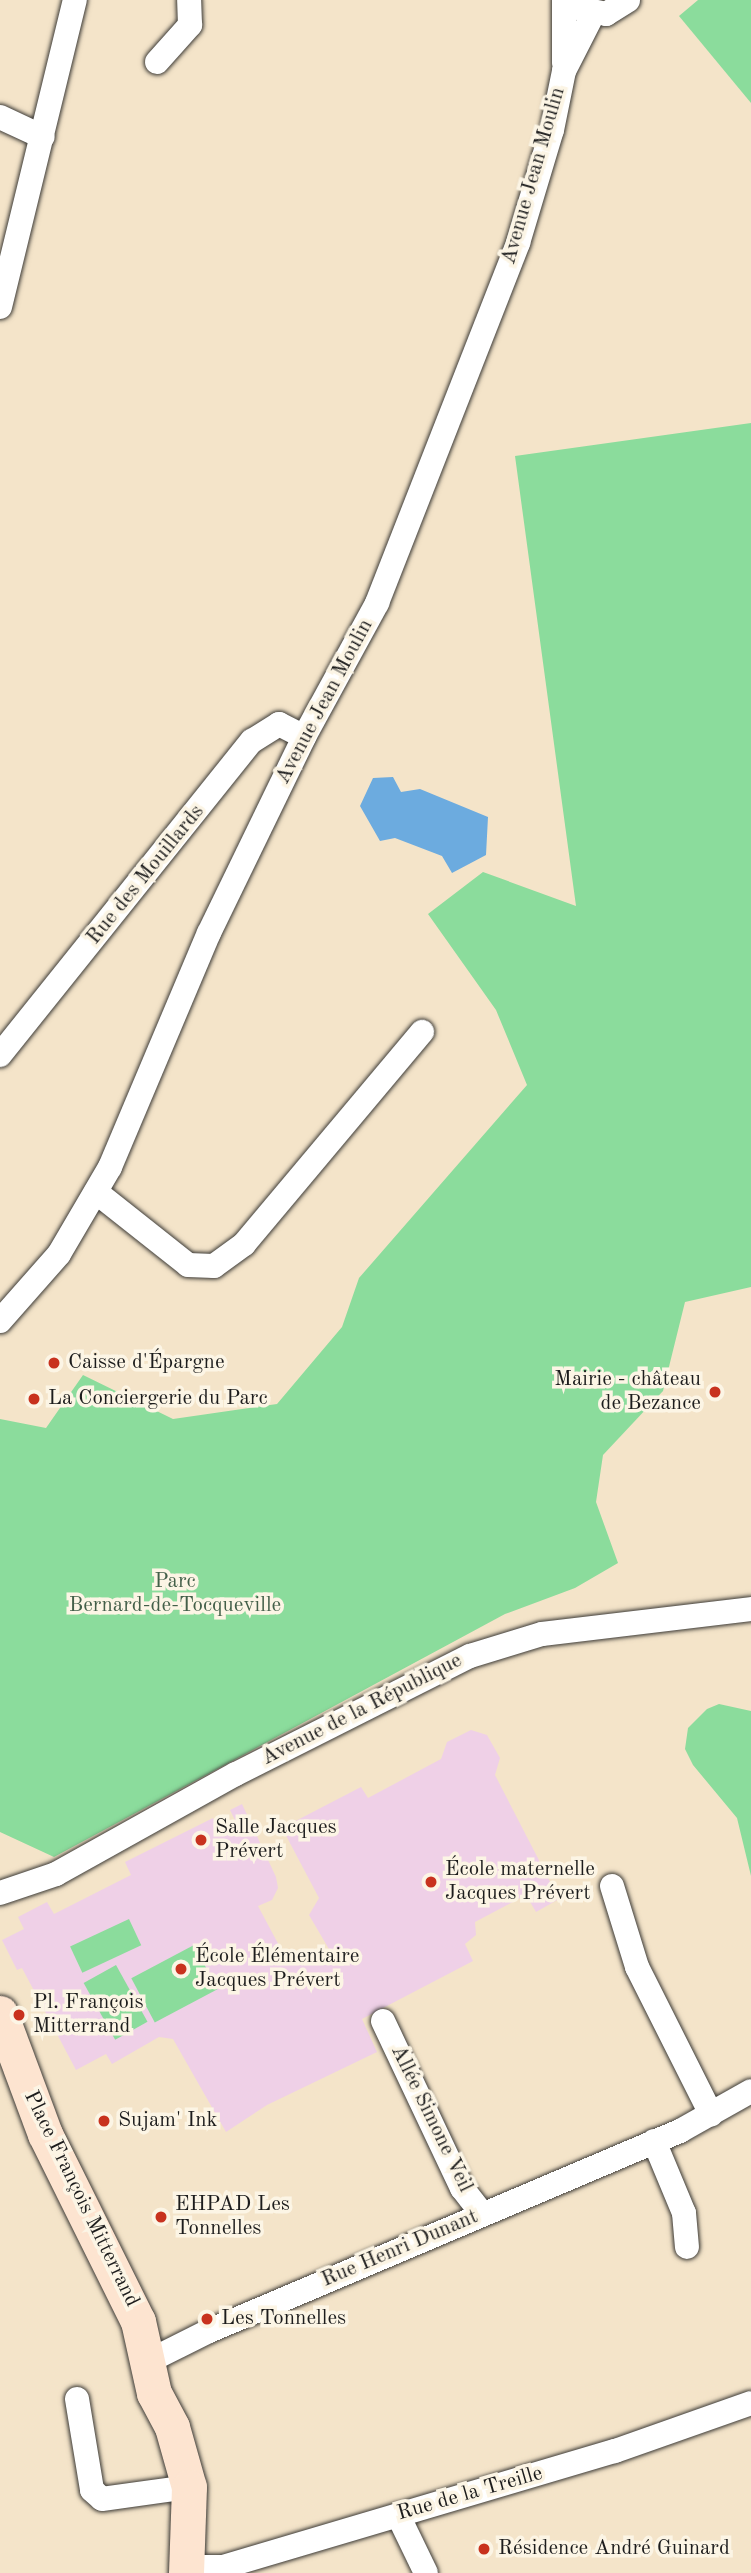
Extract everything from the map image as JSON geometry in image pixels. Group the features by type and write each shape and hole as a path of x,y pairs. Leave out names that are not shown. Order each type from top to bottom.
{"main road":[{"name":"Place François Mitterrand","path":"0,2013 8,2067 133,2307 144,2350 189,2487"},
{"path":"186,2570 189,2487"}],"street":[{"path":"0,307 75,0"},
{"path":"157,62 190,25 189,0"},
{"name":"Avenue Jean Moulin","path":"0,1321 10,1305 59,1254 96,1192 209,933 304,737 377,603 518,243 552,130 564,71 564,0"},
{"path":"570,0 593,14 618,9 628,0"},
{"name":"Avenue Jean Moulin","path":"564,71 593,14"},
{"path":"0,117 43,136"},
{"name":"Rue des Mouillards","path":"0,1055 253,741 279,724 304,737"},
{"path":"96,1192 188,1265 214,1266 244,1244 422,1032"},
{"name":"Avenue de la République","path":"0,1893 56,1874 236,1774 470,1656 542,1634 751,1609"},
{"path":"612,1886 637,1967 711,2114"},
{"name":"Allée Simone Veil","path":"383,2021 462,2188 482,2214"},
{"name":"Rue Henri Dunant","path":"144,2350 202,2334 654,2141 711,2114 751,2091"},
{"path":"654,2141 684,2213 687,2248"},
{"path":"77,2399 92,2490 102,2499 189,2487"},
{"name":"Rue de la Treille","path":"186,2570 223,2567 615,2451 751,2403"},
{"path":"398,2515 426,2573"}],"shaded area":[{"path":"471,1730 487,1735 500,1758 495,1775 559,1899 536,1912 526,1895 475,1922 476,1935 465,1944 473,1961 362,2019 377,2052 267,2105 226,2132 173,2039 159,2037 112,2064 106,2054 76,2070 22,1968 17,1970 2,1940 24,1929 18,1917 47,1902 54,1914 131,1875 125,1862 213,1818 219,1830 236,1822 230,1810 242,1804 276,1877 278,1888 272,1900 258,1906 282,1951 333,1956 309,1915 319,1898 282,1828 361,1787 368,1798 441,1759 447,1742"}],"green space":[{"path":"698,0 751,0 751,103 679,16"},
{"name":"Parc Bernard-de-Tocqueville","path":"751,423 751,1287 685,1302 663,1391 603,1455 596,1502 618,1563 575,1588 505,1614 54,1857 0,1832 0,1419 46,1428 83,1375 173,1419 277,1404 342,1327 359,1278 527,1085 496,1010 428,914 483,872 576,906 515,456"},
{"path":"719,1704 751,1711 751,1876 737,1818 693,1765 685,1749 688,1728 707,1709"},
{"path":"129,1919 141,1945 82,1973 70,1946"},
{"path":"194,1945 217,1989 155,2022 131,1978"},
{"path":"116,1965 148,2022 115,2040 84,1983"}],"water":[{"path":"393,777 401,792 420,789 488,817 486,855 452,873 442,856 395,838 380,841 360,806 373,778"}],"place":[{"name":"Caisse d'Épargne","path":"54,1363"},
{"name":"Mairie - château de Bezance","path":"715,1392"},
{"name":"La Conciergerie du Parc","path":"34,1399"},
{"name":"Salle Jacques Prévert","path":"201,1840"},
{"name":"École maternelle Jacques Prévert","path":"431,1882"},
{"name":"École Élémentaire Jacques Prévert","path":"181,1969"},
{"name":"Pl. François Mitterrand","path":"19,2015"},
{"name":"Sujam' Ink","path":"104,2121"},
{"name":"EHPAD Les Tonnelles","path":"161,2217"},
{"name":"Les Tonnelles","path":"207,2319"},
{"name":"Résidence André Guinard","path":"484,2549"}]}
